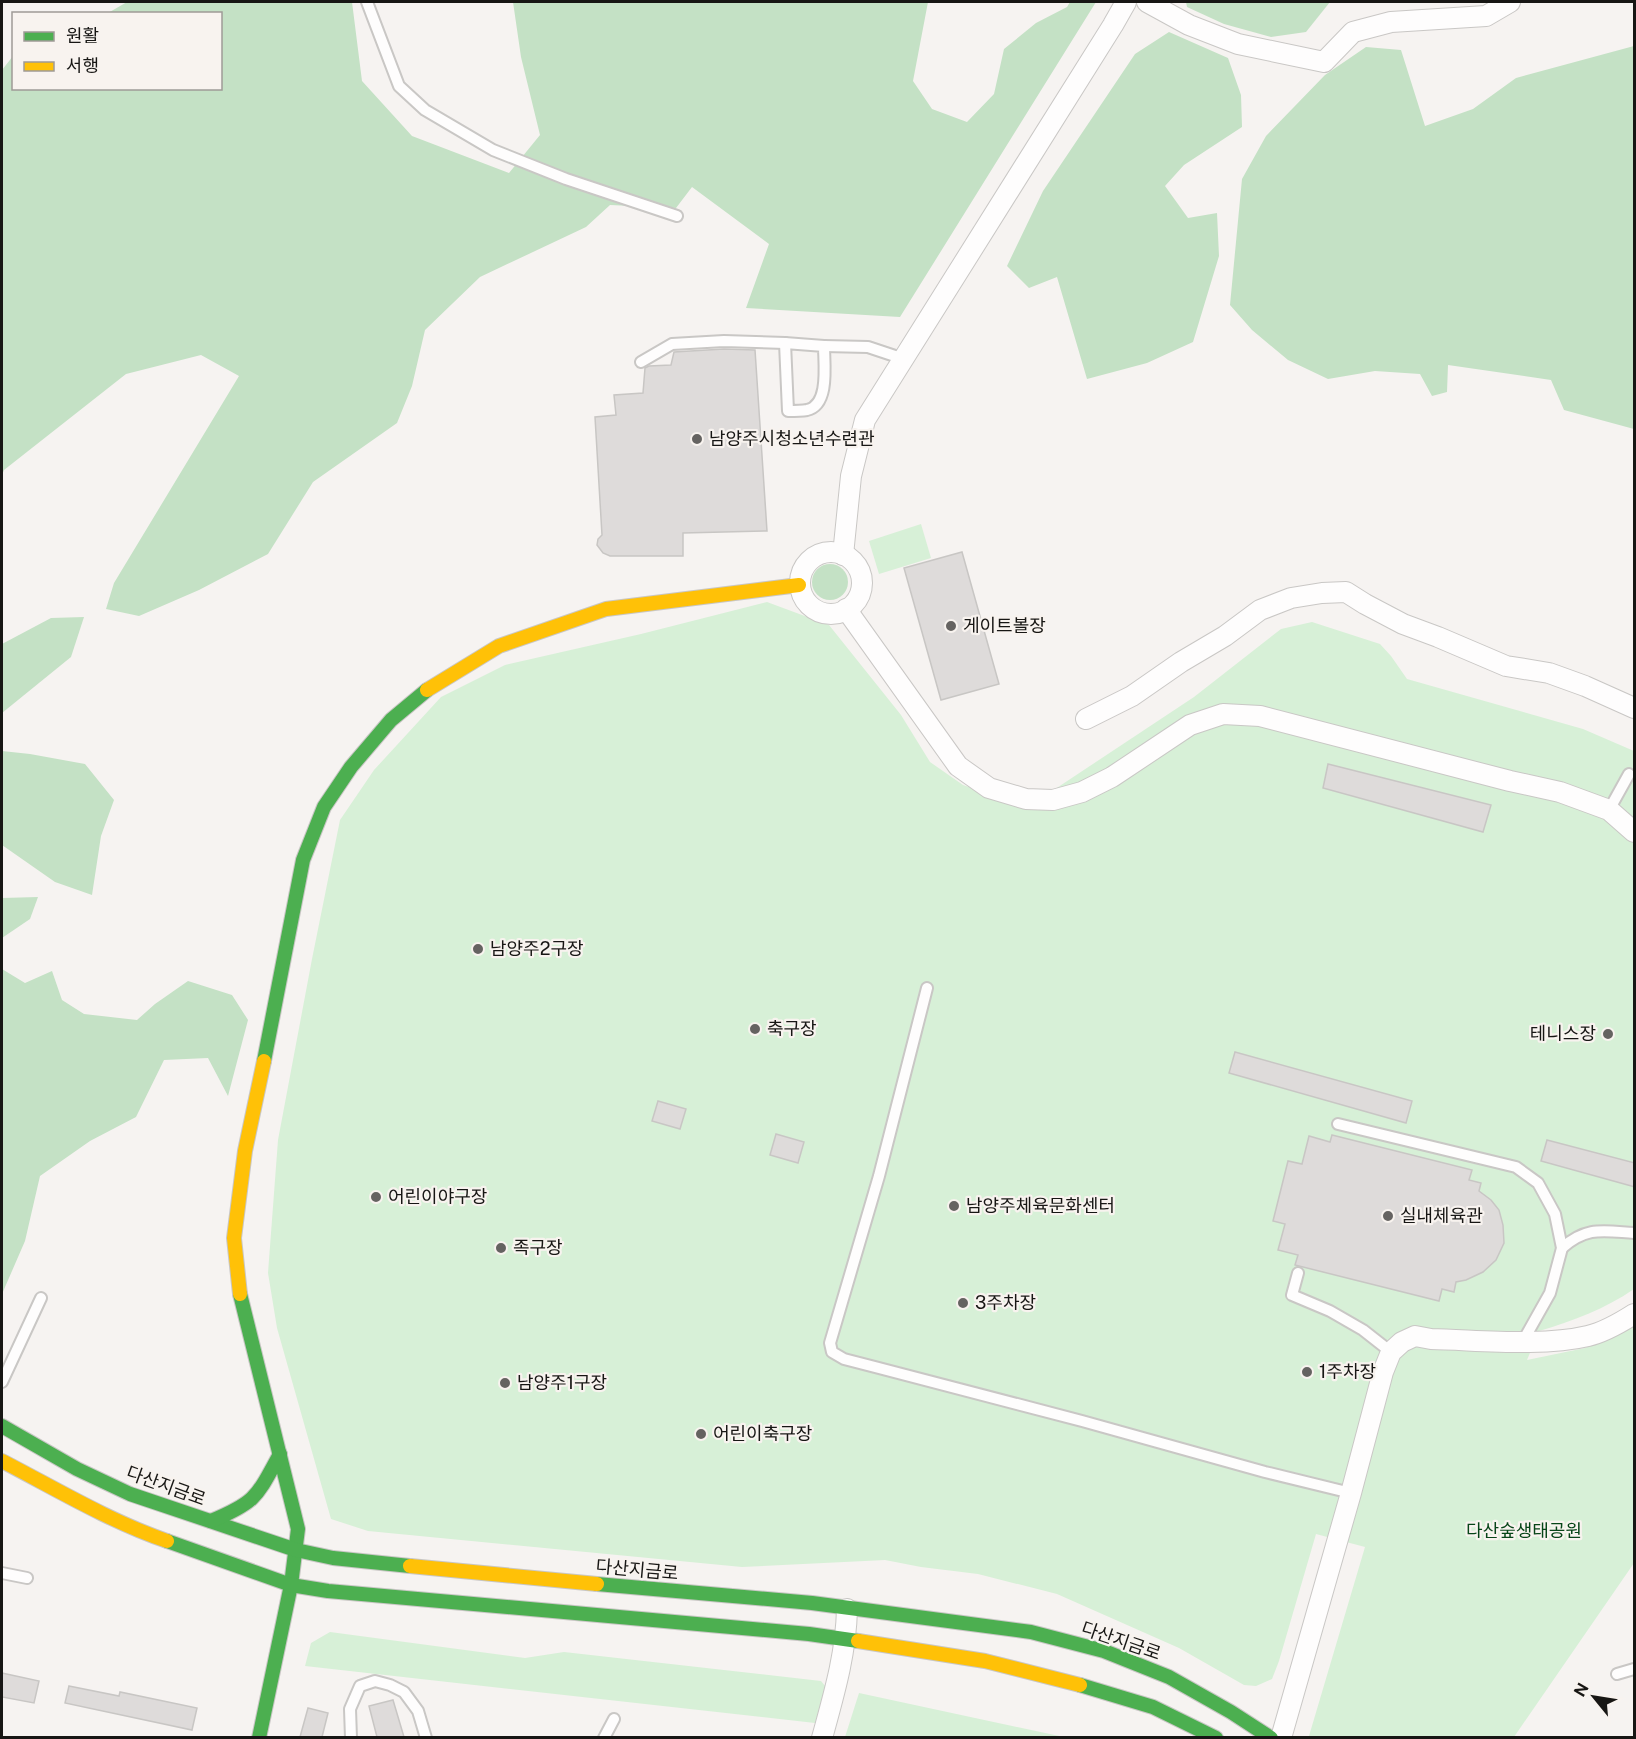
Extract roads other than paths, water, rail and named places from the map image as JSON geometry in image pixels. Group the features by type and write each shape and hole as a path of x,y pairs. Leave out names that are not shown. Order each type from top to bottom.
{"street":[{"path":"843,555 851,476 865,420 1126,2"},
{"path":"1147,2 1189,25 1238,45 1324,62 1353,32 1391,22 1486,16 1509,2"},
{"path":"834,552 843,555 853,561 858,569 861,589 858,598 851,606 833,614 824,614 814,610 801,594 801,573 814,557 834,552"},
{"path":"259,1737 291,1585 298,1529 240,1292 234,1238 245,1150 303,860 324,807 351,767 391,720 430,687 499,646 606,609 800,585"},
{"path":"1086,719 1132,696 1181,662 1226,636 1260,610 1291,598 1346,592 1403,624 1506,666 1549,673 1635,708"},
{"path":"846,609 958,766 989,788 1026,799 1053,800 1082,792 1112,777 1190,725 1223,714 1260,716 1510,782 1560,792 1608,810 1635,832"},
{"path":"1281,1737 1351,1493 1380,1382 1391,1352 1402,1342 1415,1336 1561,1341 1610,1328 1635,1314"},
{"name":"다산지금로","path":"2,1426 77,1469 120,1489 296,1550 333,1558 812,1603 1031,1632 1104,1651 1169,1677 1271,1737"},
{"path":"211,1521 253,1499 264,1485 280,1454"},
{"path":"2,1461 99,1512 151,1536 291,1585 328,1591 809,1634 985,1661 1092,1688 1153,1707 1216,1737"},
{"path":"822,1737 846,1639 848,1609"}],"lane":[{"path":"367,2 399,86 425,110 493,150 566,179 677,216"},
{"path":"641,362 672,344 724,341 868,347 904,359"},
{"path":"785,343 788,411 808,410 818,405 825,384 824,346"},
{"path":"1608,810 1629,774"},
{"path":"927,988 879,1176 830,1342 832,1353 844,1359 1351,1493"},
{"path":"1338,1124 1516,1167 1538,1183 1555,1214 1562,1248 1550,1293 1523,1341"},
{"path":"1562,1248 1575,1236 1598,1230 1635,1233"},
{"path":"1298,1273 1292,1295 1330,1311 1363,1330 1391,1352"},
{"path":"2,1382 41,1298"},
{"path":"2,1573 27,1578"},
{"path":"1617,1674 1635,1669"},
{"path":"351,1737 350,1708 360,1686 375,1682 390,1684 404,1692 418,1711 426,1737"},
{"path":"604,1737 614,1719"}],"place":[{"name":"남양주시청소년수련관","path":"697,439"},
{"name":"게이트볼장","path":"951,626"},
{"name":"남양주2구장","path":"478,949"},
{"name":"축구장","path":"755,1029"},
{"name":"테니스장","path":"1608,1034"},
{"name":"어린이야구장","path":"376,1197"},
{"name":"남양주체육문화센터","path":"954,1206"},
{"name":"실내체육관","path":"1388,1216"},
{"name":"족구장","path":"501,1248"},
{"name":"3주차장","path":"963,1303"},
{"name":"1주차장","path":"1307,1372"},
{"name":"남양주1구장","path":"505,1383"},
{"name":"어린이축구장","path":"701,1434"}],"park label":[{"name":"다산숲생태공원","path":"1524,1531"}]}
